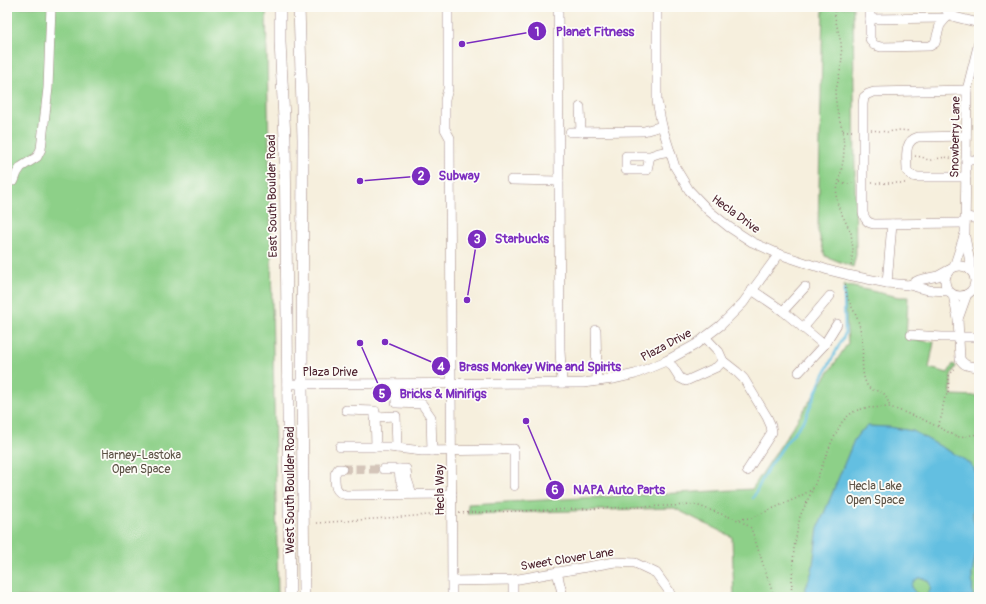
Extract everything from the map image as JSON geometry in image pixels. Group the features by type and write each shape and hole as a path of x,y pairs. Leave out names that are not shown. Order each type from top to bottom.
{"main road":[{"name":"East South Boulder Road","path":"280,7 280,42 285,138 288,384"},
{"path":"299,7 303,139 302,384"},
{"name":"West South Boulder Road","path":"288,384 290,597"},
{"name":"West South Boulder Road","path":"302,384 304,597"}],"street":[{"path":"14,181 17,173 22,168 38,157 41,149 48,88 51,7"},
{"name":"Hecla Way","path":"448,7 448,88 445,100 445,129 450,138 452,597"},
{"path":"558,7 560,351 562,383"},
{"name":"Hecla Drive","path":"657,7 658,101 662,126 675,167 689,190 709,211 729,227 752,242 779,254 814,266 887,283 909,285 951,293"},
{"path":"870,7 870,39 874,45 881,47 930,46 935,43 940,25 947,12"},
{"path":"870,19 947,12 956,17 979,23"},
{"name":"Snowberry Lane","path":"973,272 965,233 967,90 979,42"},
{"path":"967,90 880,91 868,94 864,97 863,213 865,218 870,223 892,224 979,219"},
{"path":"580,107 581,132"},
{"path":"570,132 644,131 662,126"},
{"path":"966,136 913,138 908,146 907,156 907,171 912,176 966,177"},
{"path":"650,156 670,152"},
{"path":"966,160 979,160"},
{"path":"511,180 559,181"},
{"path":"887,283 892,224"},
{"name":"Snowberry Lane","path":"952,269 965,233"},
{"name":"Plaza Drive","path":"288,384 583,383 635,374 666,361 694,345 721,325 743,303 779,254"},
{"path":"958,320 973,290 975,280 973,272 960,266 952,269 946,275 946,286 951,293 958,320 960,359 963,364 979,367"},
{"name":"Hecla Drive","path":"909,285 918,280 938,276 952,269"},
{"path":"783,311 805,287"},
{"path":"752,290 783,311 824,345"},
{"path":"951,293 958,296 963,296 973,290"},
{"path":"803,328 830,296"},
{"path":"799,372 824,345 837,324"},
{"path":"596,330 597,381"},
{"path":"911,335 979,337"},
{"path":"706,337 719,352 723,361 744,378 771,426 772,432 747,471"},
{"path":"666,361 673,367 680,378 686,381 717,367 723,361"},
{"path":"395,384 397,448"},
{"path":"396,403 422,404 427,409 431,417 432,451"},
{"path":"346,410 375,410 376,447"},
{"path":"375,416 396,416"},
{"path":"340,447 389,447 422,455 432,451 514,449 514,486"},
{"path":"342,469 338,470 335,474 336,489 340,494 452,494"},
{"path":"383,469 406,469 408,494"},
{"name":"Sweet Clover Lane","path":"452,581 513,580 615,562 635,563 656,573 669,591 671,597"},
{"path":"557,572 563,597"},
{"path":"513,580 513,597"}],"path":[{"path":"813,7 835,7 835,18 841,43 842,67 836,95 837,110 843,131 844,162 836,195 838,206 851,233 853,248 846,293 858,319 862,334 863,374 868,385 874,391 883,393 890,407"},
{"path":"843,131 873,130 886,132 900,130 908,131 913,138"},
{"path":"907,156 922,157 928,160 945,157 954,160 966,160"},
{"path":"839,182 848,184 908,183 912,176"},
{"path":"938,427 944,402 948,393 949,376 955,368"},
{"path":"791,597 794,548 800,516 813,489 832,441 842,422 849,415 855,411 865,408 890,407 922,419 958,437 979,434"},
{"path":"737,519 751,518 797,498 813,489"},
{"path":"465,513 696,505 737,519 751,528 774,597"},
{"path":"317,523 438,514"}],"green space":[{"name":"Harney-Lastoka Open Space","path":"7,7 266,7 278,597 7,597"},
{"path":"823,7 853,7 856,255 853,267 825,256 818,231"},
{"name":"Hecla Lake Open Space","path":"844,285 899,297 908,297 906,339 934,342 929,368 948,373 953,364 956,366 951,375 951,395 979,396 979,597 734,597 732,537 674,508 468,514 468,504 752,489 848,343"}],"water":[{"path":"868,426 889,427 913,431 965,460 973,467 978,477 978,497 973,512 977,546 972,575 973,597 804,597 812,571 818,528 854,440 860,432","holes":["919,578 928,581 930,590 927,594 919,595 912,586 914,582"]}],"waterway":[{"path":"753,498 766,472 785,444 805,419 821,380 845,334 844,290"}],"tunnel":[{"path":"342,469 383,469"}],"place":[{"name":"Planet Fitness","path":"462,44"},
{"name":"Subway","path":"360,181"},
{"name":"Starbucks","path":"467,300"},
{"name":"Brass Monkey Wine and Spirits","path":"385,342"},
{"name":"Bricks & Minifigs","path":"360,343"},
{"name":"NAPA Auto Parts","path":"526,421"}]}
